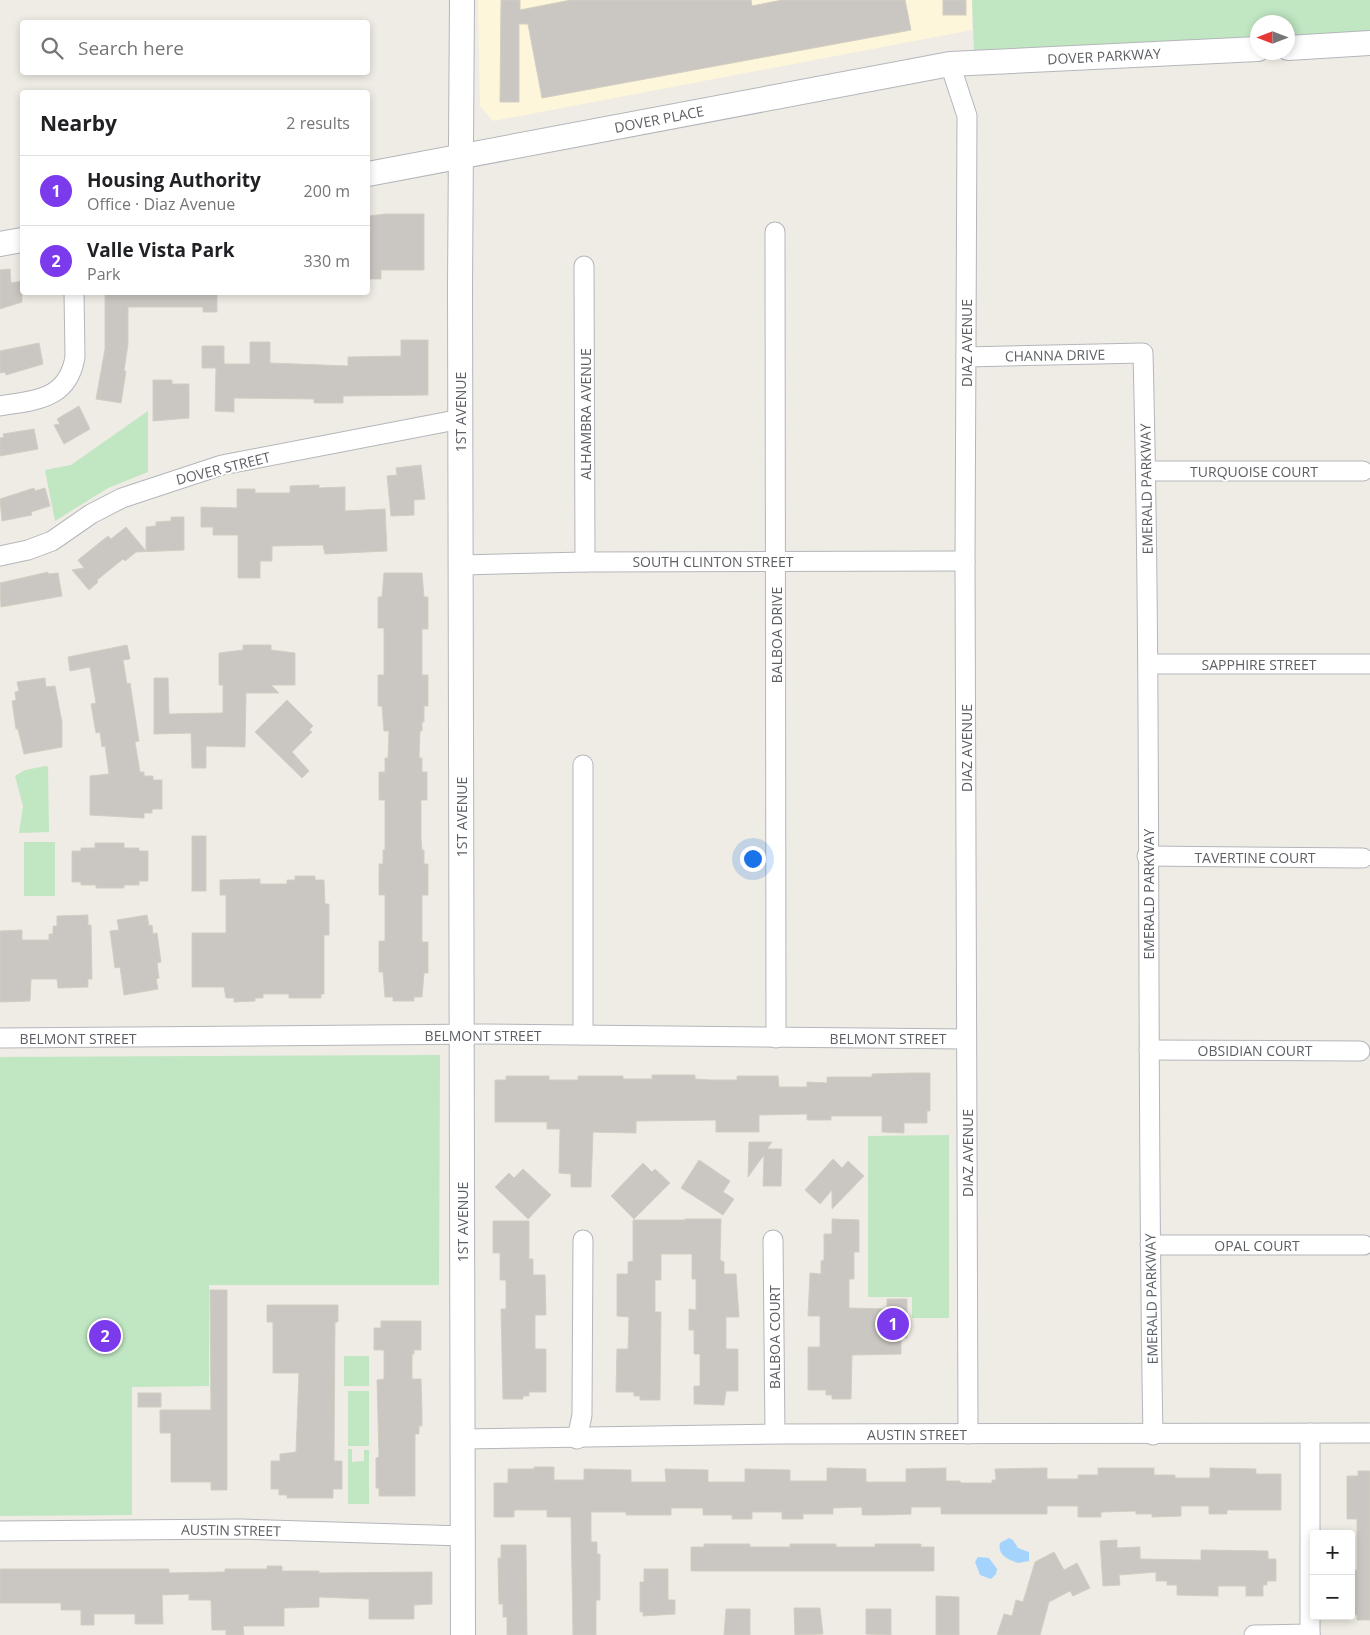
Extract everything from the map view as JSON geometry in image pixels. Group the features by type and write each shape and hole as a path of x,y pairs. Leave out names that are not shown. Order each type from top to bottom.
{"street":[{"name":"1ST AVENUE","path":"462,0 460,156 463,1635"},
{"path":"1295,48 1370,43"},
{"name":"DOVER PARKWAY","path":"950,64 1250,49"},
{"name":"DOVER PLACE","path":"370,174 950,64"},
{"name":"DIAZ AVENUE","path":"950,64 966,116 965,561 968,1434"},
{"name":"BALBOA DRIVE","path":"775,232 776,1038"},
{"path":"0,244 20,240"},
{"name":"ALHAMBRA AVENUE","path":"584,266 585,562"},
{"path":"0,406 43,398 55,392 66,382 73,368 75,357 74,295"},
{"name":"CHANNA DRIVE","path":"966,357 1143,353"},
{"name":"EMERALD PARKWAY","path":"1143,353 1148,664 1147,856 1153,1435"},
{"name":"DOVER STREET","path":"0,556 28,550 52,541 91,514 122,498 222,466 461,419"},
{"name":"TURQUOISE COURT","path":"1146,471 1362,471"},
{"name":"SOUTH CLINTON STREET","path":"461,565 585,562 965,561"},
{"name":"SAPPHIRE STREET","path":"1148,664 1370,664"},
{"path":"583,765 583,1035"},
{"name":"TAVERTINE COURT","path":"1147,856 1362,858"},
{"name":"BELMONT STREET","path":"0,1038 461,1034 776,1038 966,1038"},
{"name":"OBSIDIAN COURT","path":"1149,1050 1360,1051"},
{"path":"577,1439 582,1415 583,1240"},
{"name":"BALBOA COURT","path":"773,1240 775,1434"},
{"name":"OPAL COURT","path":"1150,1245 1364,1245"},
{"path":"1254,1635 1310,1634 1310,1433"},
{"name":"AUSTIN STREET","path":"463,1439 577,1439 775,1434 1153,1435 1370,1433"},
{"name":"AUSTIN STREET","path":"0,1531 241,1529 463,1536"}],"shaded area":[{"path":"478,0 972,0 972,30 493,121 480,106"}],"green space":[{"path":"972,0 1370,0 1370,34 1295,37 1295,15 1250,15 1250,39 974,50"},
{"path":"148,411 148,472 108,488 55,521 45,470 71,465"},
{"path":"48,767 49,832 19,833 23,806 15,776 25,770"},
{"path":"24,842 55,842 55,896 24,896"},
{"path":"440,1055 439,1285 209,1285 209,1386 132,1387 132,1515 0,1516 0,1057"},
{"path":"949,1135 949,1318 912,1318 912,1297 868,1297 868,1136"},
{"path":"344,1356 369,1356 369,1386 344,1386"},
{"path":"348,1391 369,1391 369,1446 348,1446"},
{"path":"348,1449 352,1449 352,1462 364,1461 364,1450 369,1450 369,1504 348,1504"}],"water":[{"path":"1009,1538 1013,1540 1018,1548 1029,1552 1029,1561 1018,1563 1007,1559 1002,1554 1000,1543"},
{"path":"978,1557 989,1558 997,1569 996,1574 991,1579 980,1575 975,1562"}],"building":[{"path":"501,0 520,0 520,10 571,0 751,0 752,6 782,0 905,0 911,30 542,98 528,24 519,24 519,102 500,102"},
{"path":"943,0 966,0 966,15 943,15"},
{"path":"424,214 424,270 381,270 381,279 370,279 370,216"},
{"path":"10,269 11,283 20,281 22,302 0,309 0,270"},
{"path":"105,295 217,295 217,312 203,312 203,307 128,307 128,344 121,403 96,399 105,349"},
{"path":"401,340 428,340 428,395 343,396 343,403 314,403 314,399 234,398 234,412 215,411 216,368 202,368 202,346 224,346 224,364 250,364 250,342 270,342 270,363 348,366 348,357 401,356"},
{"path":"39,343 43,364 6,375 5,372 0,373 0,351"},
{"path":"153,380 172,380 172,384 189,384 189,418 153,421"},
{"path":"79,406 90,429 64,444 54,425 60,424 57,419"},
{"path":"34,429 38,449 0,456 0,438 4,437 3,434"},
{"path":"421,465 425,499 414,500 414,515 391,516 387,476 397,475 396,468"},
{"path":"319,485 319,488 345,487 345,511 385,509 387,551 325,554 323,545 272,546 272,561 260,561 260,578 238,578 238,535 213,535 213,527 201,527 201,507 237,508 237,489 255,489 255,493 290,493 290,486"},
{"path":"34,488 35,491 45,488 50,506 31,512 32,515 2,521 0,499"},
{"path":"171,517 184,517 184,550 136,552 125,561 123,559 97,580 98,582 89,590 72,570 84,568 78,560 108,536 111,539 126,527 146,551 146,527 156,526 156,522 171,521"},
{"path":"48,572 48,574 58,573 62,596 1,607 0,583"},
{"path":"384,573 422,573 424,597 428,597 428,629 422,629 422,675 428,675 428,706 424,706 424,722 422,722 422,731 420,731 419,758 422,758 422,772 427,772 427,800 421,800 421,839 422,850 424,850 424,864 428,864 428,895 422,895 422,942 428,942 428,973 424,973 422,997 414,997 414,1001 393,1001 393,997 385,997 383,972 379,972 379,941 385,941 385,895 379,895 379,864 383,864 383,850 385,850 385,800 379,800 379,772 385,772 385,758 388,758 389,731 384,731 382,706 378,706 378,675 384,675 384,628 378,628 378,597 382,597"},
{"path":"127,645 130,659 123,660 127,684 130,683 139,741 135,742 140,772 144,772 144,776 153,776 153,780 162,780 162,809 152,809 152,813 144,813 144,818 90,815 90,776 109,774 105,746 102,747 100,732 96,733 91,704 96,703 90,667 70,671 68,657"},
{"path":"243,645 271,645 271,650 295,653 295,685 271,685 279,693 246,693 245,747 206,746 206,768 192,768 191,733 154,734 154,678 168,678 169,714 223,713 223,685 219,685 219,653 243,650"},
{"path":"45,678 46,687 55,686 62,722 62,747 24,754 18,729 16,729 12,701 16,700 15,692 19,691 17,682"},
{"path":"287,700 313,726 309,730 312,732 292,752 309,771 302,778 255,732"},
{"path":"192,836 206,836 206,891 192,891"},
{"path":"95,843 124,843 124,848 139,848 139,851 148,851 148,881 139,881 139,885 124,885 124,888 96,888 96,885 81,885 81,882 72,882 72,851 81,851 81,848 95,848"},
{"path":"295,876 315,876 315,880 324,880 325,904 329,904 329,935 324,935 324,994 321,994 321,998 289,998 289,994 263,994 263,998 255,998 255,1001 234,1002 234,998 226,998 224,987 192,987 192,933 226,933 226,895 220,895 220,880 260,879 260,884 287,884 287,880 295,880"},
{"path":"88,915 88,925 91,925 92,979 88,979 88,987 58,988 57,979 31,979 30,1001 0,1002 0,931 22,930 22,940 49,940 49,934 53,934 53,926 57,926 57,916"},
{"path":"147,915 149,926 152,925 153,934 157,933 161,962 157,963 159,978 156,979 158,989 124,995 120,967 115,968 110,931 119,930 117,920"},
{"path":"930,1073 930,1111 927,1111 927,1123 904,1123 904,1133 882,1132 882,1116 831,1116 831,1120 807,1120 807,1114 759,1115 759,1132 716,1132 716,1120 636,1121 636,1133 593,1132 591,1187 571,1187 571,1174 559,1173 560,1129 547,1129 547,1122 495,1122 495,1080 506,1080 506,1076 549,1076 549,1080 578,1080 578,1076 623,1076 623,1079 652,1079 652,1075 695,1075 695,1079 737,1080 737,1076 778,1076 779,1087 807,1087 807,1082 827,1083 827,1077 872,1077 872,1074"},
{"path":"749,1142 772,1142 767,1149 782,1149 781,1186 763,1186 764,1155 748,1177"},
{"path":"833,1159 842,1168 848,1161 864,1176 832,1209 832,1190 820,1204 805,1190"},
{"path":"699,1160 730,1181 723,1192 734,1199 723,1215 681,1188"},
{"path":"643,1163 652,1172 655,1169 670,1183 634,1219 611,1196"},
{"path":"523,1169 551,1195 528,1219 495,1187 509,1173 514,1178"},
{"path":"721,1219 720,1260 724,1262 724,1274 736,1274 739,1317 726,1317 726,1349 738,1349 738,1391 726,1391 724,1405 694,1404 694,1386 700,1386 700,1354 694,1354 694,1330 689,1330 689,1309 696,1310 696,1279 692,1279 692,1254 661,1254 661,1280 655,1280 655,1312 661,1312 660,1400 640,1400 640,1396 634,1396 634,1392 616,1392 617,1349 628,1349 629,1317 617,1316 617,1274 628,1274 628,1262 633,1261 633,1220"},
{"path":"832,1219 859,1220 859,1252 854,1252 854,1279 849,1279 849,1308 887,1309 887,1299 907,1299 907,1338 901,1338 901,1354 852,1355 851,1399 832,1399 832,1395 826,1395 826,1390 808,1390 808,1347 820,1347 820,1316 808,1316 810,1273 821,1274 821,1261 824,1260 824,1234 832,1234"},
{"path":"493,1221 529,1221 529,1259 533,1259 533,1275 545,1275 546,1315 535,1315 535,1349 546,1349 546,1392 529,1392 529,1396 523,1396 523,1399 503,1399 501,1309 506,1309 506,1280 500,1280 500,1253 493,1253"},
{"path":"210,1290 227,1290 227,1490 211,1490 211,1482 171,1482 171,1433 160,1433 160,1410 211,1410"},
{"path":"267,1305 338,1305 338,1322 335,1322 334,1461 342,1461 342,1489 333,1489 333,1498 287,1498 287,1495 279,1495 279,1489 271,1489 271,1461 280,1461 280,1454 296,1452 299,1373 273,1373 273,1322 267,1322"},
{"path":"381,1321 421,1321 421,1350 414,1350 414,1354 412,1354 412,1379 421,1379 422,1413 422,1426 419,1426 419,1434 415,1434 415,1496 379,1496 379,1488 376,1488 376,1458 379,1457 377,1380 384,1379 384,1350 374,1350 374,1328 381,1328"},
{"path":"138,1393 161,1393 161,1407 138,1407"},
{"path":"534,1467 554,1467 554,1480 584,1480 584,1469 631,1470 631,1482 666,1482 665,1469 708,1470 708,1482 745,1482 745,1469 790,1470 790,1481 827,1481 827,1468 866,1469 866,1482 906,1482 906,1469 946,1468 946,1481 960,1481 961,1483 992,1483 992,1480 996,1480 995,1469 1047,1468 1047,1479 1078,1479 1078,1475 1098,1475 1098,1468 1154,1468 1154,1475 1175,1475 1175,1478 1210,1478 1210,1468 1256,1469 1256,1474 1281,1474 1281,1510 1227,1510 1227,1514 1209,1514 1209,1506 1181,1506 1181,1516 1152,1517 1152,1514 1136,1514 1136,1511 1101,1512 1101,1517 1078,1517 1078,1506 1047,1506 1047,1514 941,1514 941,1507 911,1507 911,1514 882,1515 862,1515 862,1507 833,1508 833,1514 803,1514 803,1519 782,1519 782,1512 752,1512 752,1519 732,1519 732,1515 703,1515 703,1508 671,1508 671,1515 626,1515 626,1512 591,1512 591,1542 597,1542 597,1554 600,1554 600,1600 596,1600 596,1635 573,1635 571,1517 547,1517 547,1510 514,1510 514,1517 494,1517 494,1483 508,1483 508,1469 534,1469"},
{"path":"1358,1471 1370,1471 1370,1620 1357,1620 1357,1615 1355,1615 1357,1519 1347,1519 1347,1476 1358,1476"},
{"path":"1117,1540 1117,1548 1140,1547 1140,1559 1201,1560 1201,1550 1268,1551 1268,1559 1276,1559 1276,1581 1267,1581 1267,1585 1263,1585 1263,1596 1246,1596 1246,1586 1218,1586 1218,1596 1177,1595 1177,1585 1167,1585 1167,1581 1156,1581 1156,1572 1119,1575 1120,1585 1103,1586 1100,1541"},
{"path":"704,1544 750,1544 750,1547 790,1547 790,1544 836,1544 836,1547 875,1547 875,1544 921,1544 921,1547 934,1547 934,1571 691,1571 691,1547 704,1547"},
{"path":"501,1545 526,1545 527,1635 507,1635 507,1617 503,1617 503,1604 499,1604 498,1558 501,1558"},
{"path":"1054,1552 1064,1570 1077,1563 1090,1588 1073,1596 1070,1591 1049,1602 1040,1635 997,1635 1004,1614 1012,1616 1016,1600 1023,1602 1035,1562"},
{"path":"267,1566 282,1566 282,1571 319,1571 319,1573 432,1572 432,1604 414,1605 414,1619 369,1619 369,1599 319,1597 319,1607 284,1608 284,1626 243,1626 244,1635 226,1635 226,1630 212,1630 211,1600 189,1600 189,1594 162,1595 163,1624 135,1624 135,1614 94,1614 94,1625 81,1625 81,1610 61,1610 61,1603 0,1603 0,1569 169,1569 169,1573 225,1572 225,1569 267,1569"},
{"path":"644,1569 668,1569 668,1600 675,1600 675,1614 643,1616 643,1612 640,1612 640,1582 644,1582"},
{"path":"936,1596 959,1597 959,1635 936,1635"},
{"path":"794,1608 820,1608 823,1634 795,1635"},
{"path":"726,1609 750,1609 750,1635 724,1635"},
{"path":"866,1609 891,1609 891,1635 866,1634"}],"place":[{"name":"Housing Authority","path":"893,1324"},
{"name":"Valle Vista Park","path":"105,1336"}]}
